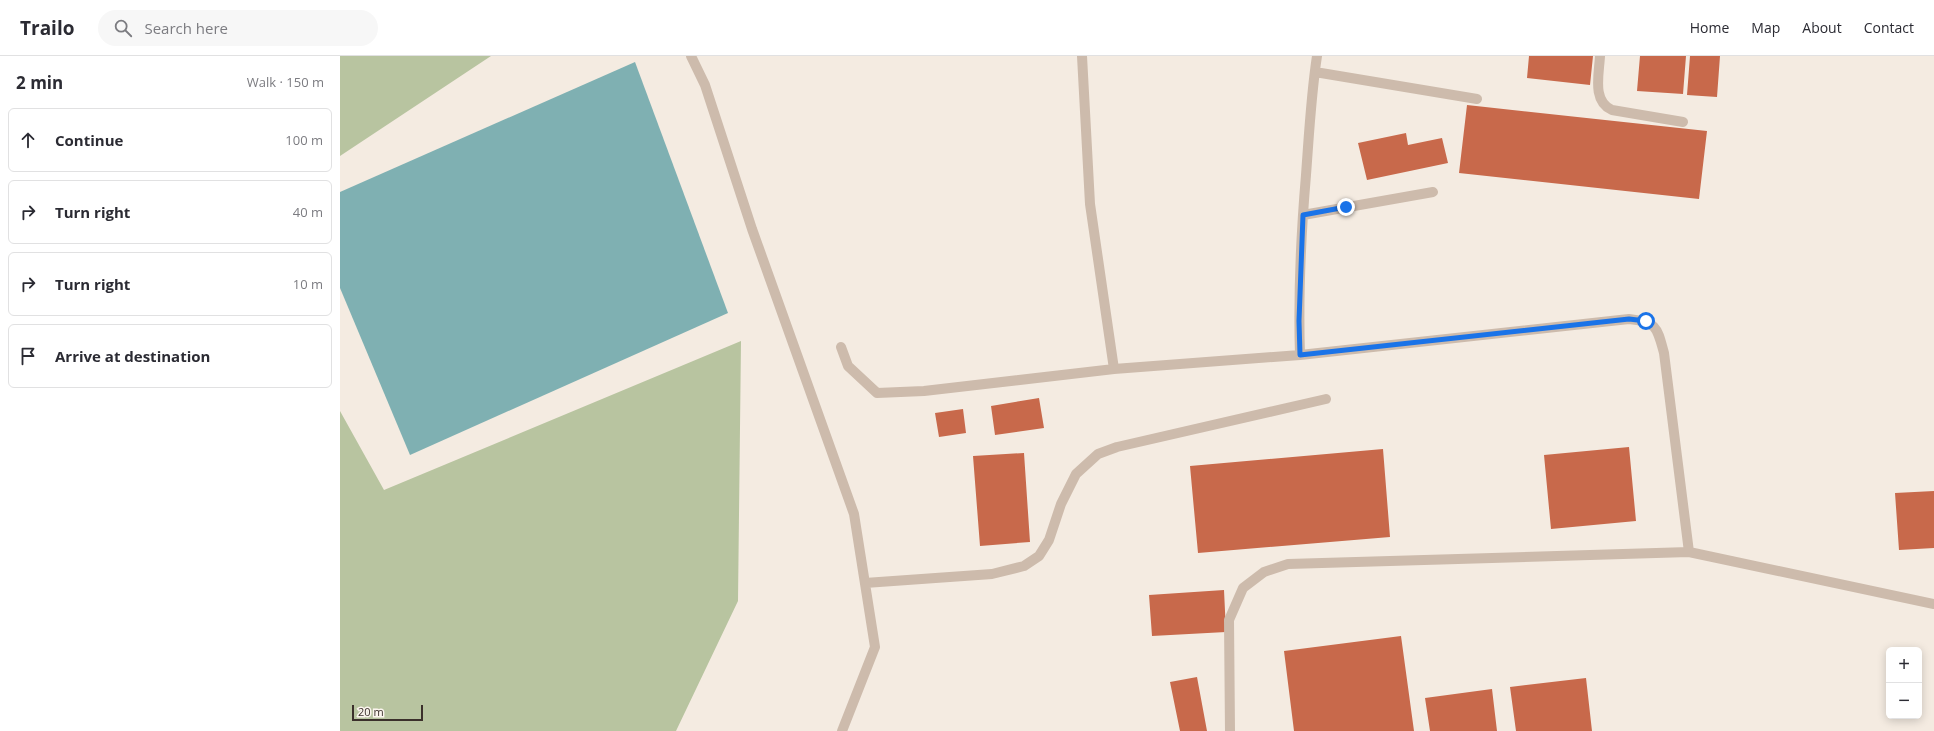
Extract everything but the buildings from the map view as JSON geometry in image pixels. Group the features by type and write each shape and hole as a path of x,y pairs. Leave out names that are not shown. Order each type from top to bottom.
{"lane":[{"path":"691,56 705,85 752,229 854,514 875,647 842,731"},
{"path":"1082,56 1090,204 1114,369"},
{"path":"1300,355 1299,321 1303,215 1317,56"},
{"path":"1600,56 1598,95 1605,107 1612,110 1683,122"},
{"path":"1315,72 1477,99"},
{"path":"1303,215 1433,192"},
{"path":"841,347 848,366 877,393 924,391 1114,369 1300,355 1629,319 1646,321 1658,330 1664,353 1689,552"},
{"path":"865,583 992,574 1024,566 1039,556 1049,540 1061,504 1076,474 1098,454 1118,447 1326,399"},
{"path":"1230,731 1229,620 1243,588 1264,572 1288,564 1689,552 1934,604"}],"green space":[{"path":"340,56 491,56 340,156"},
{"path":"741,341 738,601 676,731 340,731 340,411 384,490"}],"water":[{"path":"635,62 728,313 410,455 340,288 340,192"}],"route":[{"path":"1346,207 1303,215 1299,321 1300,355 1629,319 1646,321"}]}
